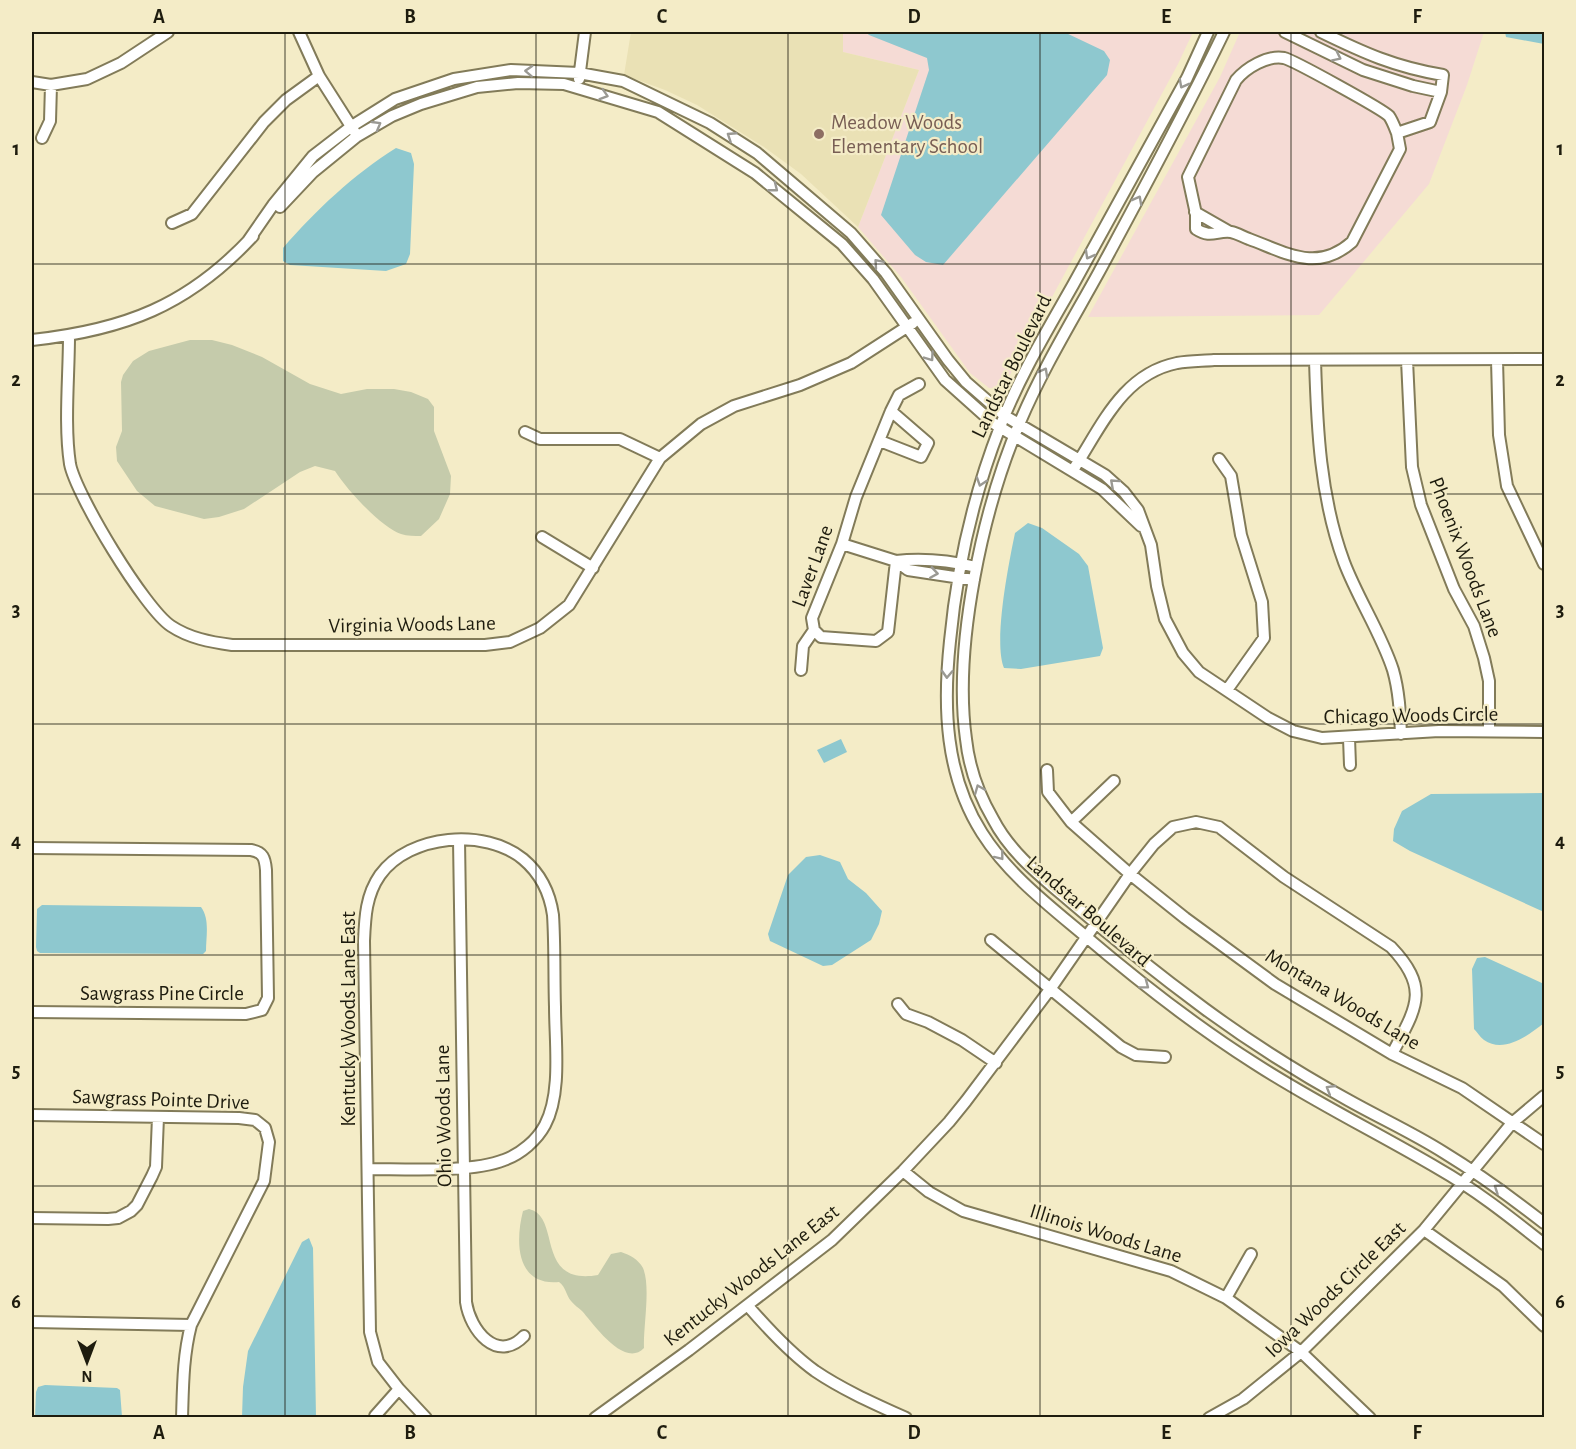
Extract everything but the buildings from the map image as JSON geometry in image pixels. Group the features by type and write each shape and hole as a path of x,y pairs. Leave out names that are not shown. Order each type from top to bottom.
{"street":[{"path":"32,81 51,85 87,79 121,63 168,32"},
{"path":"299,32 319,76 352,126 356,137"},
{"path":"579,87 585,32"},
{"name":"Landstar Boulevard","path":"1208,32 1187,78 1027,368 1000,427 978,491 960,563 949,648 946,704 948,739 960,789 982,832 1029,889 1152,991 1253,1063 1336,1113 1442,1170 1545,1244"},
{"name":"Landstar Boulevard","path":"1224,32 1182,117 1039,381 1014,436 993,497 976,567 964,662 963,703 966,741 976,784 994,822 1023,861 1095,923 1208,1011 1266,1051 1345,1099 1440,1150 1545,1223"},
{"path":"1285,32 1301,35 1363,70 1413,86 1441,92"},
{"path":"1321,32 1368,55 1411,69 1443,75 1441,92 1430,122 1397,132"},
{"path":"1363,70 1368,55"},
{"path":"1284,58 1389,116 1397,132 1400,149 1352,242 1341,253 1326,259 1302,258 1230,232 1205,234 1196,229 1188,177 1236,80 1244,70 1267,60 1284,58"},
{"name":"Chicago Woods Circle","path":"248,241 273,205 314,156 352,126 396,99 454,79 511,70 579,73 623,81 710,123 758,153 851,233 886,273 966,382 1005,416 1076,466"},
{"path":"564,84 579,73"},
{"path":"172,223 192,214 264,122 286,100 319,76"},
{"name":"Chicago Woods Circle","path":"248,241 313,172 356,137 392,116 422,104 477,87 518,83 564,84 658,112 754,173 842,244 873,279 945,380 1000,427 1076,466 1105,475 1124,492 1138,510 1151,545 1165,619 1183,653 1199,672 1293,731 1322,738 1439,731 1545,732"},
{"path":"42,138 50,121 51,85"},
{"path":"32,340 96,331 164,306 210,276 248,241"},
{"name":"Virginia Woods Lane","path":"69,336 68,446 78,489 142,596 171,626 206,642 232,645 484,645 510,642 540,628 569,605 660,458 701,424 735,406 800,385 851,363 920,319"},
{"path":"1076,466 1109,410 1141,377 1176,363 1215,360 1545,359"},
{"path":"1315,360 1317,427 1321,467 1330,515 1344,562 1393,670 1399,697 1401,734"},
{"name":"Phoenix Woods Lane","path":"1407,360 1409,432 1414,476 1421,506 1454,589 1474,626 1484,658 1489,681 1489,731"},
{"path":"1497,360 1499,435 1507,486 1545,564"},
{"name":"Laver Lane","path":"896,561 888,632 876,640 821,637 814,630 812,618 842,544 856,497 891,411 899,395 919,384"},
{"path":"880,441 921,457 928,443 891,411"},
{"path":"525,432 540,439 620,439 660,458"},
{"path":"1219,459 1231,476 1242,535 1262,602 1264,638 1227,690"},
{"path":"542,537 593,568"},
{"path":"842,544 896,561 908,570 974,580"},
{"path":"896,561 910,559 960,563 976,567"},
{"path":"801,670 803,646 814,630"},
{"path":"1349,738 1350,765"},
{"name":"Montana Woods Lane","path":"1047,771 1048,792 1071,822 1185,918 1275,984 1392,1054 1462,1088 1545,1144"},
{"path":"1071,822 1114,781"},
{"name":"Kentucky Woods Lane East","path":"596,1417 748,1306 832,1240 903,1172 949,1122 996,1063 1130,874 1154,844 1173,827 1196,822 1219,827 1284,877 1391,947 1405,961 1414,977 1416,1003 1392,1054"},
{"name":"Kentucky Woods Lane East","path":"368,1169 464,1167 493,1164 506,1160 530,1143 546,1124 555,1092 554,926 550,897 523,859 496,845 459,840 438,841 423,845 393,861 380,875 365,912 364,941 370,1332 378,1362 426,1418"},
{"name":"Ohio Woods Lane","path":"459,840 467,1313 476,1330 492,1343 508,1347 517,1344 524,1336"},
{"name":"Sawgrass Pine Circle","path":"32,848 251,850 260,853 264,858 266,870 268,999 262,1010 246,1014 32,1012"},
{"path":"991,940 1121,1047 1136,1055 1165,1057"},
{"path":"898,1004 906,1014 928,1022 962,1040 996,1063"},
{"name":"Iowa Woods Circle East","path":"1209,1418 1243,1399 1301,1352 1424,1230 1512,1123 1545,1096"},
{"name":"Sawgrass Pointe Drive","path":"32,1114 239,1118 255,1120 265,1128 269,1142 264,1181 191,1325 185,1347 182,1418"},
{"path":"32,1218 108,1219 118,1218 130,1211 137,1205 156,1167 158,1116"},
{"name":"Illinois Woods Lane","path":"903,1172 929,1192 963,1211 1172,1271 1226,1298 1301,1352 1370,1418"},
{"path":"1424,1230 1503,1286 1545,1326"},
{"path":"1226,1298 1251,1254"},
{"path":"748,1306 770,1332 814,1370 853,1394 906,1418"},
{"path":"32,1322 191,1325"},
{"path":"375,1416 399,1389"}],"shaded area":[{"name":"Meadow Woods Elementary School","path":"631,32 843,32 843,52 919,70 858,227 801,174 764,147 697,105 624,75"},
{"path":"843,32 1193,32 1178,64 1005,384 999,388 989,388 970,373 901,277 858,227 919,70 843,52"},
{"path":"1240,32 1484,32 1467,85 1429,184 1319,315 1088,317 1220,77"}],"green space":[{"path":"190,340 212,340 232,345 262,357 310,384 341,394 367,389 394,389 411,392 428,399 434,407 434,431 451,476 450,494 439,519 421,536 401,534 384,524 365,507 335,471 315,466 300,472 244,509 219,517 204,519 155,506 137,491 117,461 116,447 122,431 121,382 133,361 149,351"},
{"path":"529,1209 539,1214 545,1224 557,1261 565,1270 578,1276 598,1275 611,1254 621,1252 628,1254 641,1265 645,1276 647,1296 644,1348 636,1353 627,1353 618,1349 569,1299 559,1282 534,1277 527,1269 522,1260 519,1236 523,1211"}],"water":[{"path":"866,32 1064,32 1104,51 1110,60 1107,75 943,265 926,262 915,255 881,215 929,70 927,58"},
{"path":"1505,32 1544,32 1544,44 1506,37"},
{"path":"396,148 411,153 414,164 410,254 406,264 386,271 290,265 283,261 283,248 308,220 350,181"},
{"path":"1028,523 1042,528 1079,554 1088,566 1103,648 1100,656 1021,669 1004,668 1000,640 1006,582 1015,533"},
{"path":"841,739 847,752 824,763 817,750"},
{"path":"1544,793 1544,912 1410,851 1393,841 1394,829 1402,811 1431,794"},
{"path":"820,855 840,862 848,879 866,893 882,911 879,924 871,940 832,965 823,966 770,941 768,934 788,875 806,857"},
{"path":"42,905 201,907 207,922 206,951 203,954 40,953 36,947 37,909"},
{"path":"1485,957 1544,984 1544,1023 1531,1033 1508,1044 1492,1044 1483,1039 1474,1029 1472,969 1477,958"},
{"path":"309,1238 313,1248 316,1417 242,1417 248,1351 302,1242"},
{"path":"45,1385 117,1388 120,1390 122,1417 35,1417 36,1392 38,1387"}],"place":[{"name":"Meadow Woods Elementary School","path":"819,134"}]}
